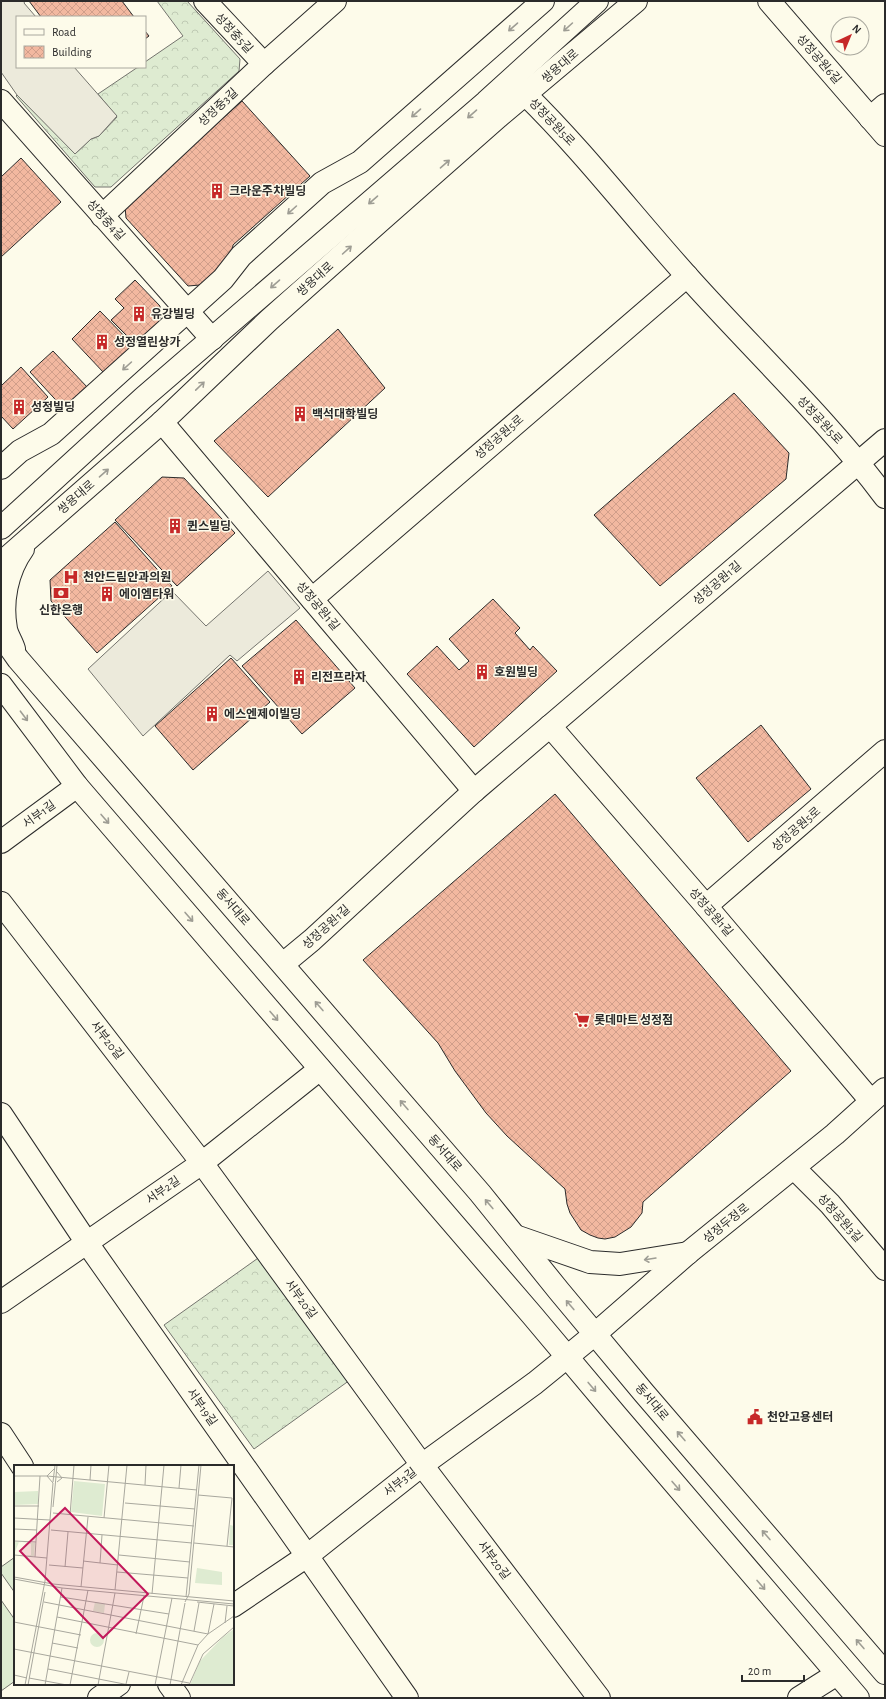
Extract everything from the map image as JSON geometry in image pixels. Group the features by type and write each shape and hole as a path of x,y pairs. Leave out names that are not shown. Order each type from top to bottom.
{"street":[{"name":"성정중5길","path":"205,1 264,64"},
{"name":"성정중3길","path":"102,216 264,64 335,1"},
{"path":"1,468 20,451 51,434 223,279 241,256 322,183 360,162 543,1"},
{"name":"쌍용대로","path":"1,528 143,398 486,102 597,1"},
{"name":"쌍용대로","path":"1,563 162,422 269,320 486,128 636,1"},
{"name":"성정공원6길","path":"768,1 878,111 885,135"},
{"name":"성정공원5로","path":"526,95 566,134 687,276 859,462 885,497"},
{"name":"성정중4길","path":"1,101 212,339"},
{"name":"성정공원5로","path":"312,599 687,276"},
{"name":"성정공원1길","path":"162,422 474,791"},
{"name":"성정공원1길","path":"283,964 312,940 474,791 885,440"},
{"path":"1,513 47,487"},
{"path":"18,659 6,629 4,599 10,574 22,551 40,529"},
{"name":"동서대로","path":"1,635 18,659 283,964 885,1674"},
{"path":"1,685 77,786 858,1698"},
{"name":"성정공원1길","path":"550,726 706,906 878,1095"},
{"name":"성정공원5로","path":"706,906 885,751"},
{"name":"서부1길","path":"1,842 77,786"},
{"name":"서부20길","path":"1,903 202,1163 422,1465 599,1698"},
{"name":"서부2길","path":"1,1302 202,1163 320,1069"},
{"name":"성정두정로","path":"567,1357 596,1334 688,1254 835,1134 878,1095"},
{"name":"서부19길","path":"1,1114 87,1243 407,1698"},
{"name":"성정공원3길","path":"794,1168 830,1204 885,1269"},
{"path":"515,1236 590,1262 620,1264 688,1254"},
{"name":"서부3길","path":"234,1605 307,1556 422,1465 535,1383 567,1357"},
{"path":"1,1434 21,1465"},
{"path":"799,1698 837,1674"},
{"path":"99,1698 118,1685"},
{"path":"170,1685 179,1698"}],"green space":[{"path":"157,1 187,1 240,59 239,71 111,187 95,187 16,96 17,95 76,153 91,139 99,136 117,117 98,94 137,68 146,68 146,61 183,36"},
{"path":"261,1256 350,1380 254,1449 164,1325"},
{"path":"14,1558 14,1592 1,1573 1,1567"},
{"path":"1,1600 14,1619 14,1682 1,1691"}],"shaded area":[{"path":"1,1 25,1 24,3 35,16 16,16 16,68 75,68 117,116 99,136 91,139 75,154 17,95 1,72"},
{"path":"268,571 300,608 237,661 230,655 143,736 88,669 172,591 206,626"}],"building":[{"path":"29,1 122,1 133,16 40,16"},
{"name":"크라운주차빌딩","path":"242,101 310,176 233,245 231,257 200,285 188,286 126,218 125,206"},
{"path":"21,158 61,202 1,257 1,177"},
{"name":"유강빌딩","path":"135,280 160,306 160,321 135,344 111,320 124,308 115,299"},
{"name":"성정열린상가","path":"100,311 133,345 104,373 72,339"},
{"name":"백석대학빌딩","path":"338,329 385,388 268,497 214,441"},
{"path":"53,351 88,388 65,410 30,372"},
{"name":"성정빌딩","path":"21,367 48,397 13,429 1,416 1,386"},
{"path":"734,393 789,453 786,479 660,586 594,515"},
{"name":"퀸스빌딩","path":"162,477 184,478 235,533 177,586 115,520"},
{"name":"에이엠타워","path":"115,522 172,586 97,653 51,601 50,580"},
{"name":"호원빌딩","path":"493,599 520,628 515,633 530,650 533,646 557,671 474,747 407,674 437,646 459,670 469,661 449,639"},
{"name":"리전프라자","path":"296,620 355,688 302,734 242,666"},
{"name":"에스엔제이빌딩","path":"231,658 270,702 193,770 155,726"},
{"path":"761,725 811,789 748,842 696,778"},
{"name":"롯데마트 성정점","path":"555,794 791,1071 643,1202 642,1213 631,1227 615,1237 605,1239 590,1235 581,1230 570,1213 565,1189 507,1136 486,1113 455,1071 438,1043 363,960"}],"place":[{"name":"크라운주차빌딩","path":"217,191"},
{"name":"유강빌딩","path":"139,314"},
{"name":"성정열린상가","path":"102,342"},
{"name":"성정빌딩","path":"19,407"},
{"name":"백석대학빌딩","path":"300,414"},
{"name":"퀸스빌딩","path":"175,526"},
{"name":"천안드림안과의원","path":"71,577"},
{"name":"신한은행","path":"61,593"},
{"name":"에이엠타워","path":"107,594"},
{"name":"호원빌딩","path":"482,672"},
{"name":"리전프라자","path":"299,677"},
{"name":"에스엔제이빌딩","path":"212,714"},
{"name":"롯데마트 성정점","path":"582,1020"},
{"name":"천안고용센터","path":"755,1417"}]}
